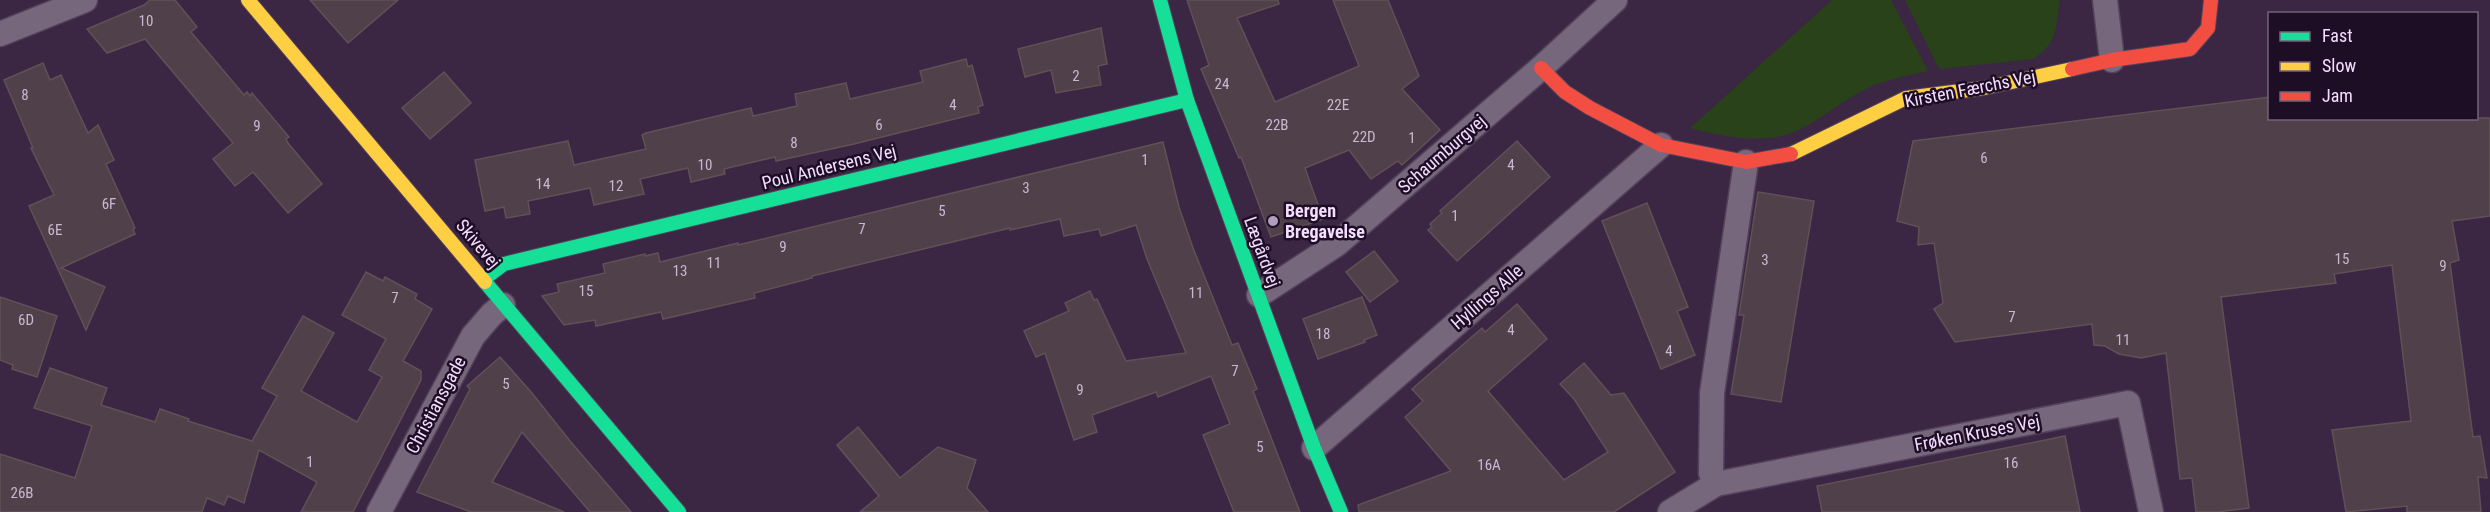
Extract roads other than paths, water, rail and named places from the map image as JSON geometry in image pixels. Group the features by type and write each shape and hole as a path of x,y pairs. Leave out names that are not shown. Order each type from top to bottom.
{"street":[{"path":"0,34 85,0"},
{"name":"Skivevej","path":"248,0 679,512"},
{"name":"Lægårdvej","path":"1160,0 1187,100 1314,448 1341,512"},
{"name":"Schaumburgvej","path":"1259,295 1337,244 1541,68 1616,0"},
{"path":"2105,0 2112,60"},
{"name":"Kirsten Færchs Vej","path":"1541,68 1566,92 1590,108 1661,145 1746,162 1796,153 1906,99 1984,88 2112,60 2190,49 2208,28 2211,0"},
{"name":"Poul Andersens Vej","path":"484,279 504,264 1187,100"},
{"name":"Hyllings Alle","path":"1314,448 1661,145"},
{"path":"1716,484 1711,473 1712,393 1746,162"},
{"name":"Christiansgade","path":"379,512 473,336 492,314 504,305"},
{"name":"Frøken Kruses Vej","path":"1670,512 1716,484 2128,403 2151,512"}],"place":[{"name":"Bergen Bregavelse","path":"1273,221"}]}
